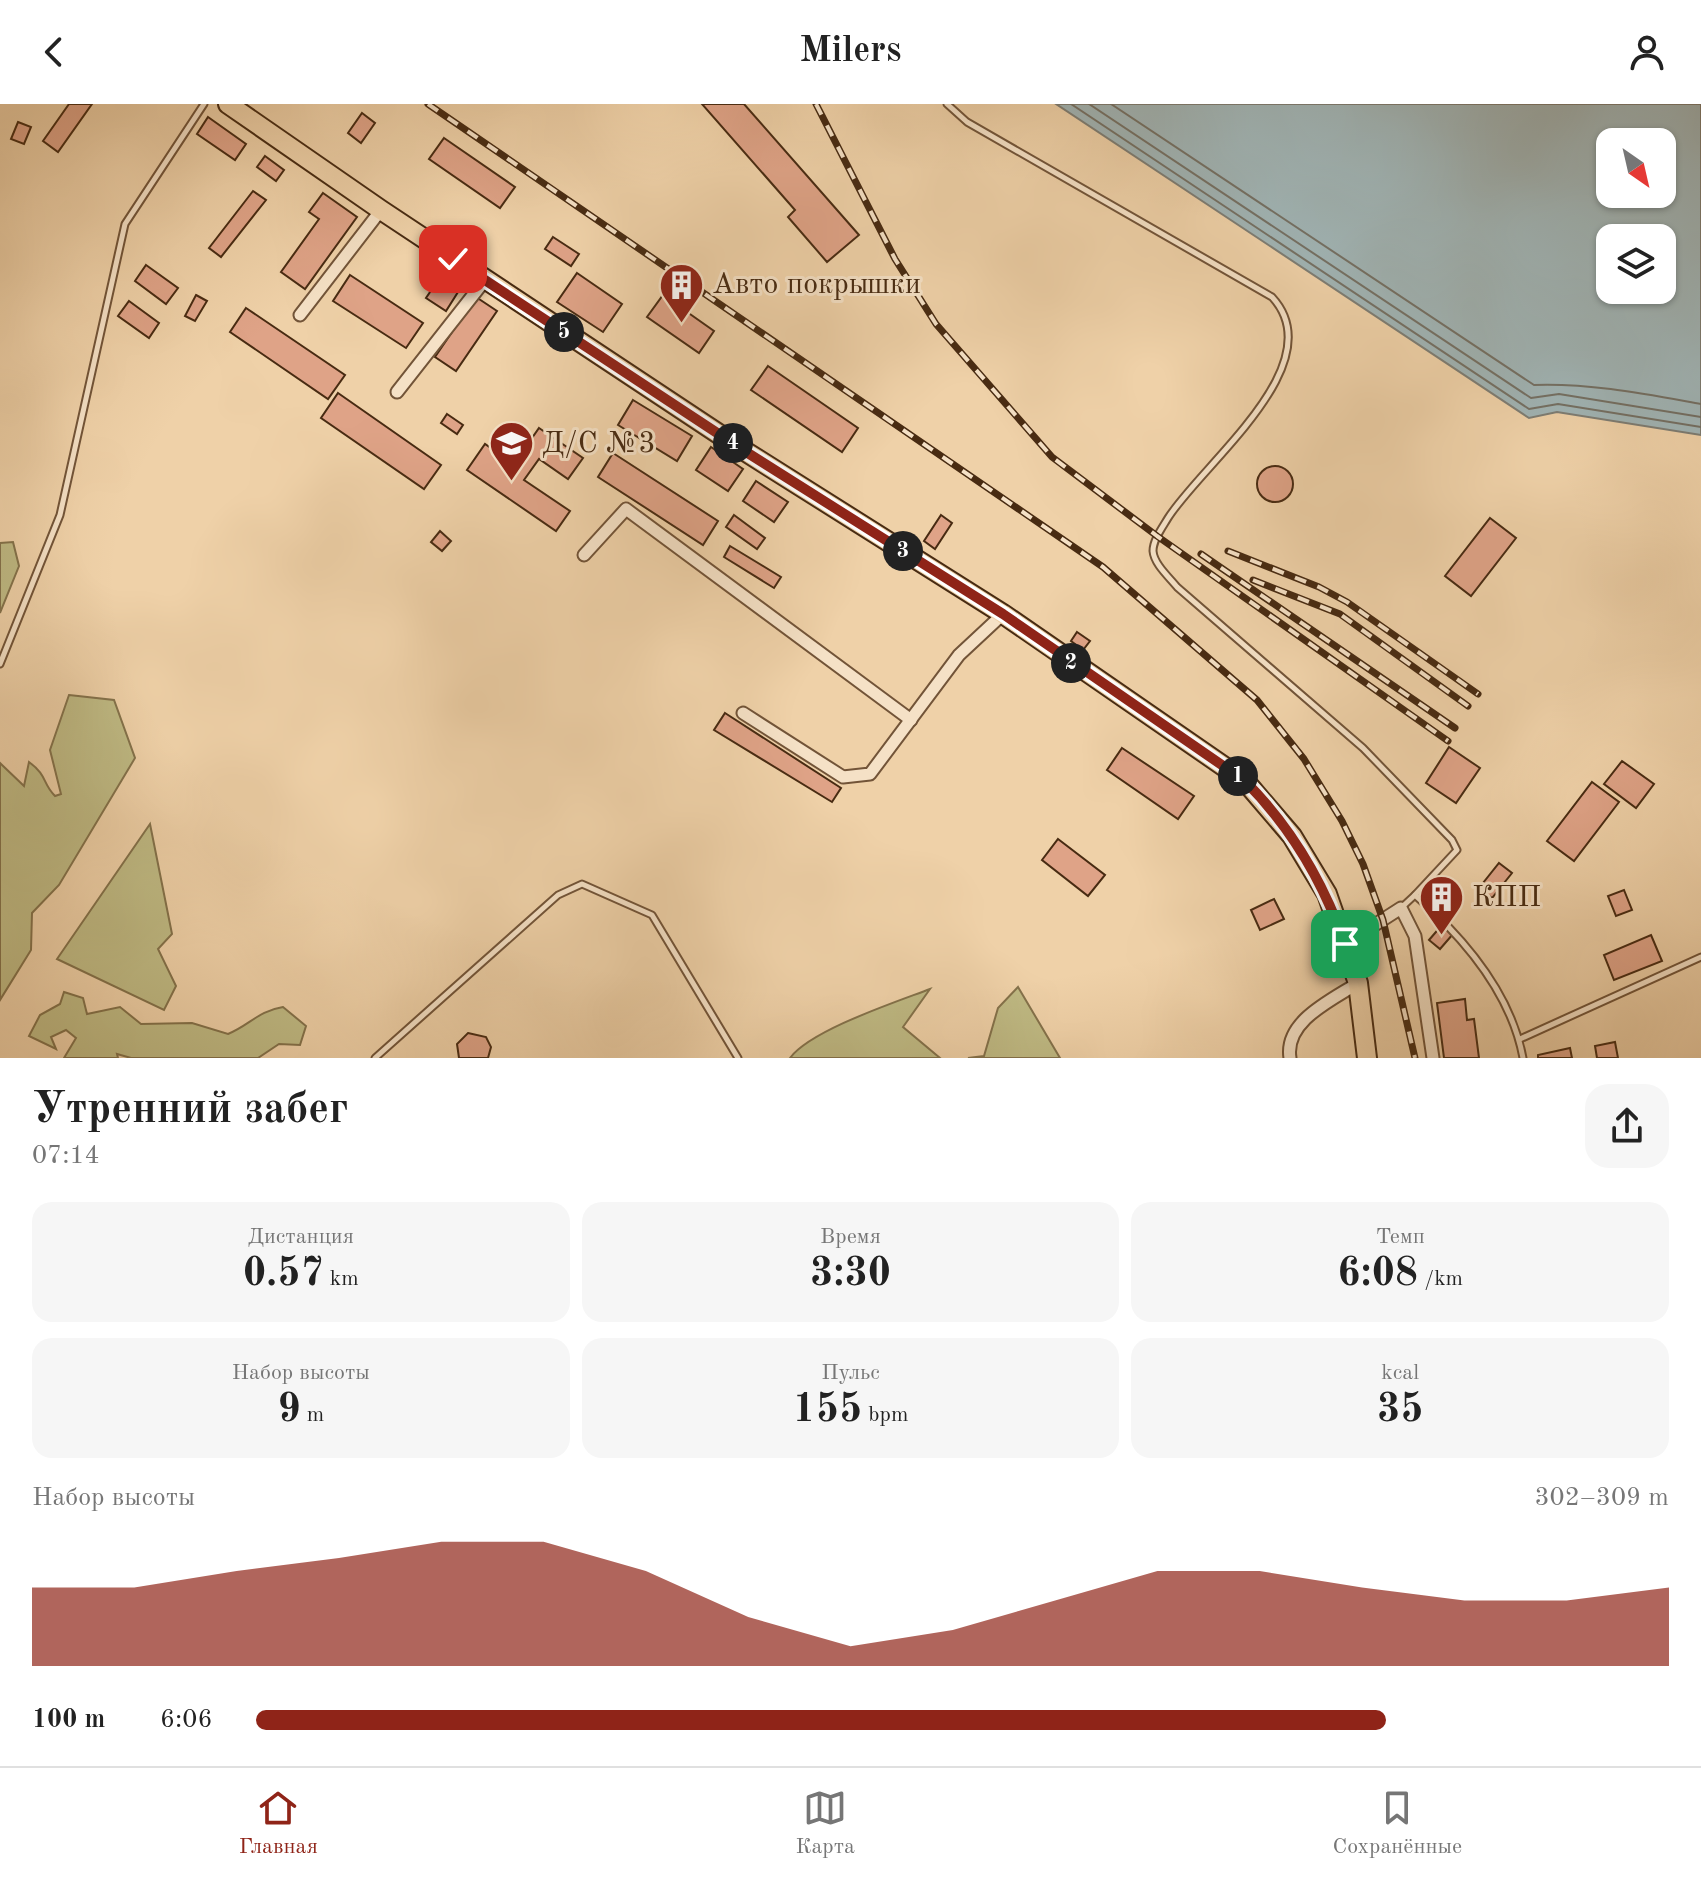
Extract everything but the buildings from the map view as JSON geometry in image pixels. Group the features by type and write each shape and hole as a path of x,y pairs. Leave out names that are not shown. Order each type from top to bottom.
{"main road":[{"path":"228,104 485,280 743,450 1003,614 1245,781 1268,803 1327,894 1358,983 1367,1058"}],"street":[{"path":"300,315 381,210"},
{"path":"397,392 485,280"},
{"path":"584,555 626,509 911,720"},
{"path":"743,713 843,777 856,779 876,769 959,655 1003,614"},
{"path":"1345,944 1401,908 1415,936 1433,1058"},
{"path":"1290,1058 1288,1046 1303,1020 1358,983"}],"lane":[{"path":"0,664 60,515 125,224 204,104"},
{"path":"947,104 967,122 1272,297 1281,307 1289,337 1282,372 1268,396 1175,507 1157,536 1153,549 1155,560 1177,587 1363,748 1452,840 1457,850 1401,908"},
{"path":"375,1058 558,895 582,884 652,915 738,1058"},
{"path":"1415,895 1455,930 1477,956 1520,1039 1523,1058"},
{"path":"1520,1039 1701,957"}],"shaded area":[{"path":"13,542 19,566 0,613 0,543"},
{"path":"69,695 114,700 135,758 59,885 32,913 31,950 0,1000 0,763 24,786 29,762 39,771 55,796 61,794 50,750"},
{"path":"150,824 172,934 158,949 176,986 164,1010 57,959"},
{"path":"1018,987 1060,1058 968,1058 984,1056 998,1008"},
{"path":"930,989 903,1027 940,1058 790,1058 816,1037 835,1027"},
{"path":"64,992 83,998 87,1014 120,1007 141,1024 192,1023 228,1034 267,1012 283,1007 306,1026 300,1045 279,1044 258,1058 131,1058 117,1054 118,1058 64,1058 76,1038 66,1030 51,1037 56,1049 29,1036 40,1015 60,1004"}],"water":[{"path":"1056,104 1701,104 1701,435 1557,412 1529,418"}],"railway":[{"path":"428,104 1103,567 1257,700 1304,759 1342,821 1363,864 1383,920 1415,1058"},
{"path":"816,104 895,259 936,324 1052,457 1157,536 1448,741"},
{"path":"1228,551 1319,587 1347,602 1478,694"},
{"path":"1201,554 1455,728"},
{"path":"1253,580 1340,614 1468,706"}],"place":[{"name":"Авто покрышки","path":"681,324"},
{"name":"Д/С №3","path":"511,483"},
{"name":"КПП","path":"1441,937"}],"route":[{"path":"453,259 743,450 1003,614 1102,686 1245,781 1268,803 1308,861 1327,894 1345,944"}]}
